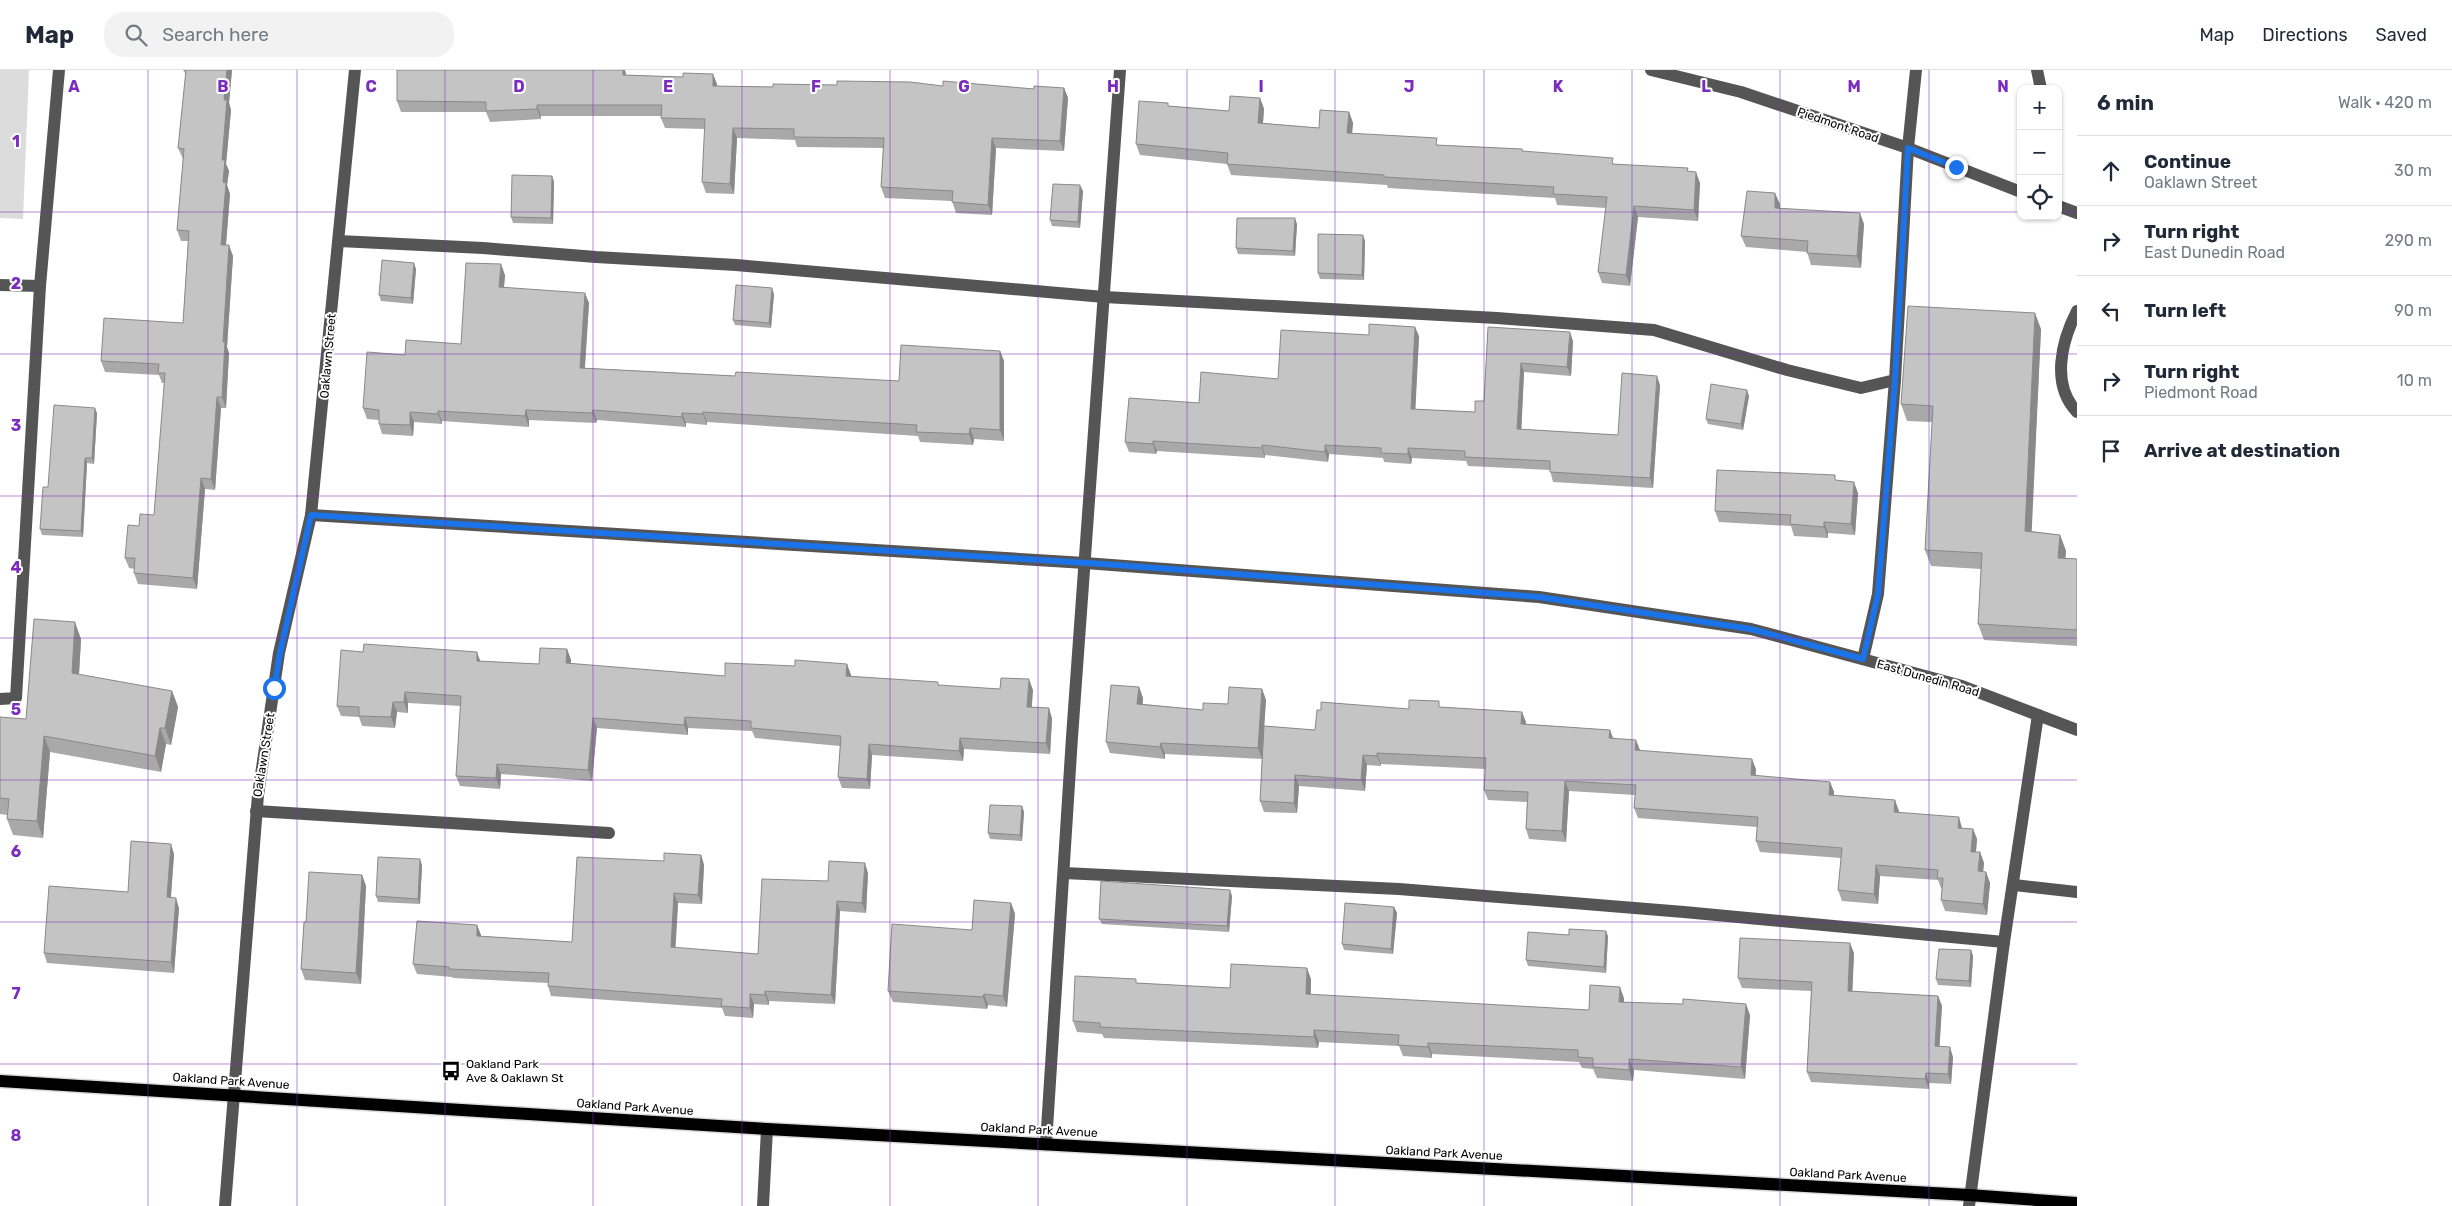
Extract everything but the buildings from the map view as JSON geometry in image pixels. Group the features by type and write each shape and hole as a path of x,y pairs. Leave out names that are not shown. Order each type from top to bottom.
{"main road":[{"name":"Oakland Park Avenue","path":"0,1081 767,1129 1969,1200 2077,1203"}],"street":[{"path":"0,699 16,698 40,286 59,70"},
{"name":"Oaklawn Street","path":"225,1206 256,811 280,653 311,515 355,70"},
{"path":"1046,1144 1120,70"},
{"name":"Piedmont Road","path":"1650,70 1741,92 1908,148 2017,190"},
{"path":"1863,659 1878,594 1895,380 1908,148 1916,70"},
{"path":"2037,70 2040,85"},
{"path":"2062,207 2077,213"},
{"path":"339,241 483,248 736,265 1104,296 1498,318 1654,330 1787,370 1861,388 1895,380"},
{"path":"0,285 40,286"},
{"path":"2077,311 2065,342 2062,363 2062,386 2068,402 2077,412"},
{"name":"East Dunedin Road","path":"311,515 1085,563 1539,597 1751,629 1962,686 2077,730"},
{"path":"1969,1200 2004,942 2038,715"},
{"path":"256,811 609,833"},
{"path":"1064,872 1399,889 1684,912 2004,942"},
{"path":"2014,885 2077,892"},
{"path":"763,1206 767,1129"}],"shaded area":[{"path":"0,70 29,70 23,219 0,218"}],"place":[{"name":"Oakland Park Ave & Oaklawn St","path":"451,1071"}],"route":[{"path":"274,688 311,515 1103,564 1539,597 1751,629 1863,659 1878,594 1895,380 1908,148 1956,167"}]}
